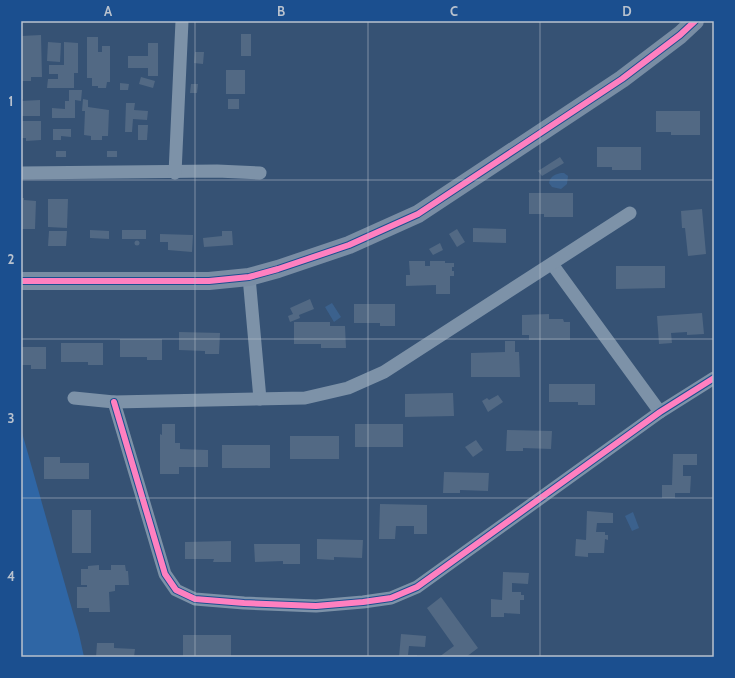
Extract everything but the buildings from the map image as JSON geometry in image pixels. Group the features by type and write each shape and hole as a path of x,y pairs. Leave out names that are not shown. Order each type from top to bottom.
{"street":[{"path":"175,173 182,21"},
{"path":"21,281 208,281 249,277 278,269 349,245 418,214 622,79 680,35 695,21"},
{"path":"21,173 175,173 217,171 260,173"},
{"path":"74,398 114,402 305,398 348,388 384,372 630,213"},
{"path":"552,264 660,412"},
{"path":"249,277 260,399"},
{"path":"114,402 165,574 176,590 195,599 216,602 316,606 391,598 417,587 660,412 714,378"}],"shaded area":[{"path":"561,173 568,176 567,184 561,189 552,187 549,183 552,177"},
{"path":"332,303 341,317 334,322 325,307"},
{"path":"21,429 79,634 84,657 21,657"},
{"path":"633,512 639,528 632,531 625,516"}],"cycle path":[{"path":"21,281 209,281 249,277 278,269 349,245 418,214 622,79 680,35 695,21"},
{"path":"114,402 165,574 176,590 195,599 316,606 391,598 417,587 660,412 714,378"}]}
